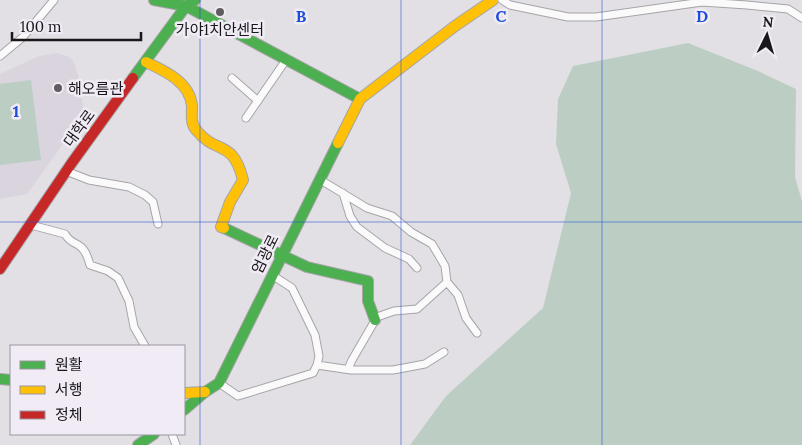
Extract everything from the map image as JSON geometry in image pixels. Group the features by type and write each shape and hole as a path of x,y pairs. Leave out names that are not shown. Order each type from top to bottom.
{"main road":[{"path":"154,0 186,6 360,99"},
{"name":"대학로","path":"1,267 66,171 186,6 195,0"},
{"name":"엄광로","path":"219,383 360,99 455,26 493,0"},
{"path":"146,62 167,71 185,86 192,102 191,115 193,126 207,140 234,155 240,166 244,180 230,202 221,227 307,267 368,281 366,295 375,320"},
{"path":"185,409 219,383"},
{"path":"185,393 205,392"},
{"path":"138,445 153,435"}],"street":[{"path":"0,56 24,37 54,0"},
{"path":"502,0 510,5 568,17 596,17 702,2 747,4 788,10 802,18"},
{"path":"246,118 283,58"},
{"path":"232,78 258,101"},
{"path":"66,171 89,180 129,187 145,195 152,202 158,224"},
{"path":"319,179 367,208 392,216 410,232 432,244 445,266 447,282 458,295 466,318 477,333"},
{"path":"342,192 350,216 357,226 385,248 409,259 417,268"},
{"path":"31,225 66,234 70,242 80,246 87,254 90,266 108,271 118,278 129,301 134,327 144,345"},
{"path":"219,383 238,396 313,373 317,365 318,356 315,335 292,288 272,275"},
{"path":"348,369 377,317 394,312 417,309 447,282"},
{"path":"317,365 348,369 393,370 425,364 444,352"}],"shaded area":[{"path":"57,53 69,57 73,61 79,77 84,115 27,194 0,199 0,74 39,56"}],"green space":[{"path":"688,43 758,71 796,89 795,177 802,201 802,445 410,445 446,396 543,308 571,193 556,144 558,99 573,66"},
{"path":"31,80 41,160 0,165 0,84"}],"traffic: fast":[{"path":"154,0 186,6 360,99"},
{"path":"133,78 186,6 195,0"},
{"path":"185,409 219,383 338,143"},
{"path":"224,228 307,267 368,281 368,301 375,320"},
{"path":"0,379 10,380"},
{"path":"138,445 153,435"}],"traffic: slow":[{"path":"338,143 360,99 455,26 493,0"},
{"path":"146,62 182,84 190,98 193,125 197,131 211,143 229,153 239,167 243,180 230,202 221,227 224,228"},
{"path":"185,393 205,392"}],"traffic: jam":[{"path":"0,269 71,164 133,78"}],"place":[{"name":"가야1치안센터","path":"220,12"},
{"name":"해오름관","path":"58,88"}]}
